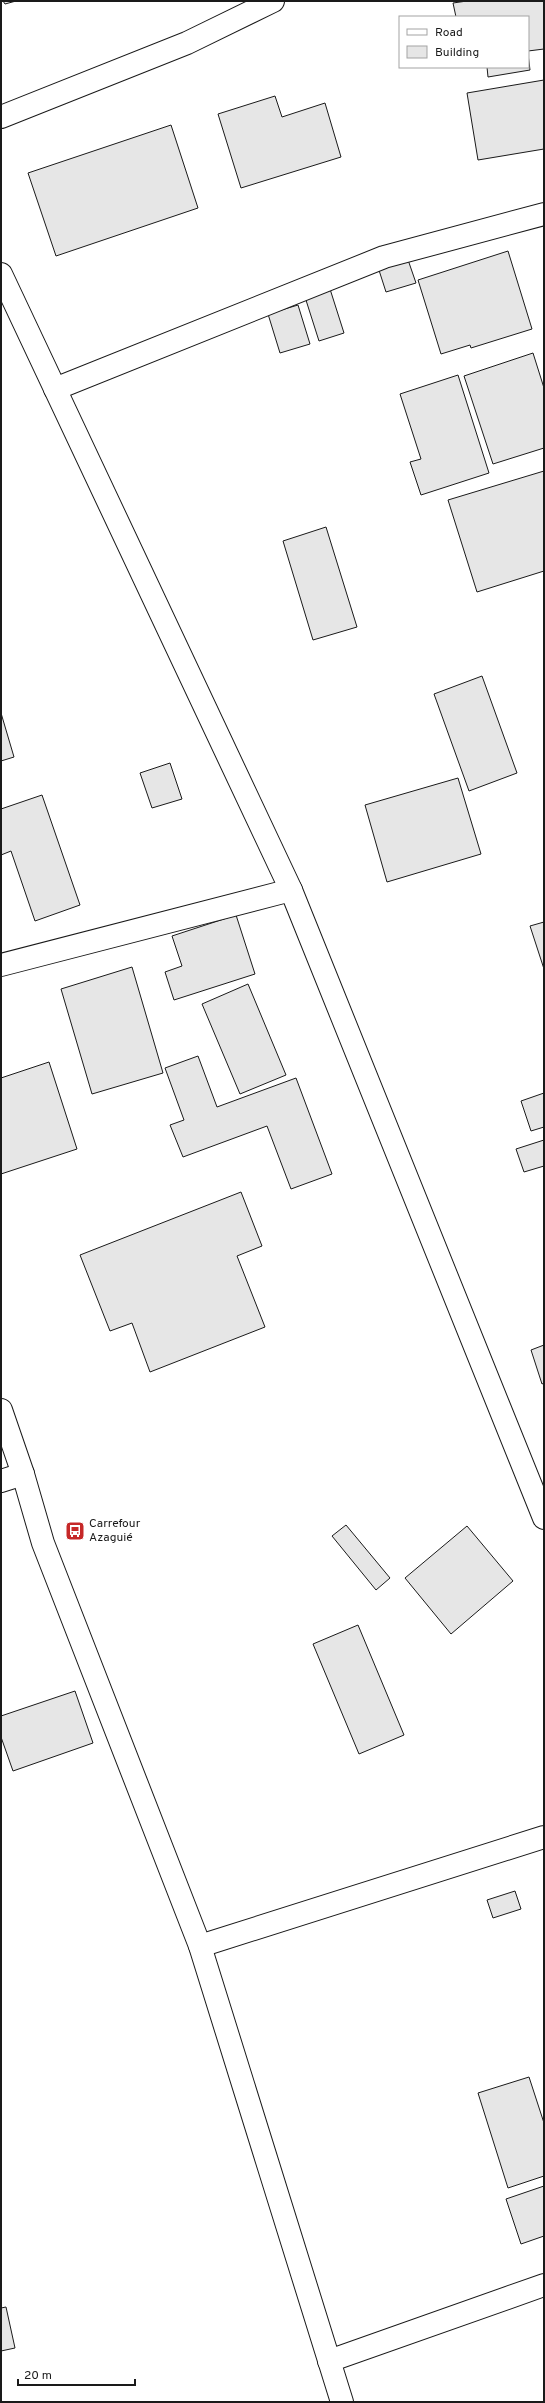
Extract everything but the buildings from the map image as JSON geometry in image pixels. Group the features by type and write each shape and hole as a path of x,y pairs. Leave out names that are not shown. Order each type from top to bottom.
{"street":[{"path":"1,117 187,43 272,1"},
{"path":"55,389 384,257 544,214"},
{"path":"1,274 291,890 544,1518"},
{"path":"1,965 291,890"},
{"path":"1,1410 23,1474 43,1543 200,1946 342,2402"},
{"path":"1,1481 23,1474"},
{"path":"200,1946 544,1837"},
{"path":"329,2362 544,2285"}],"place":[{"name":"Carrefour Azaguié","path":"75,1531"}]}
